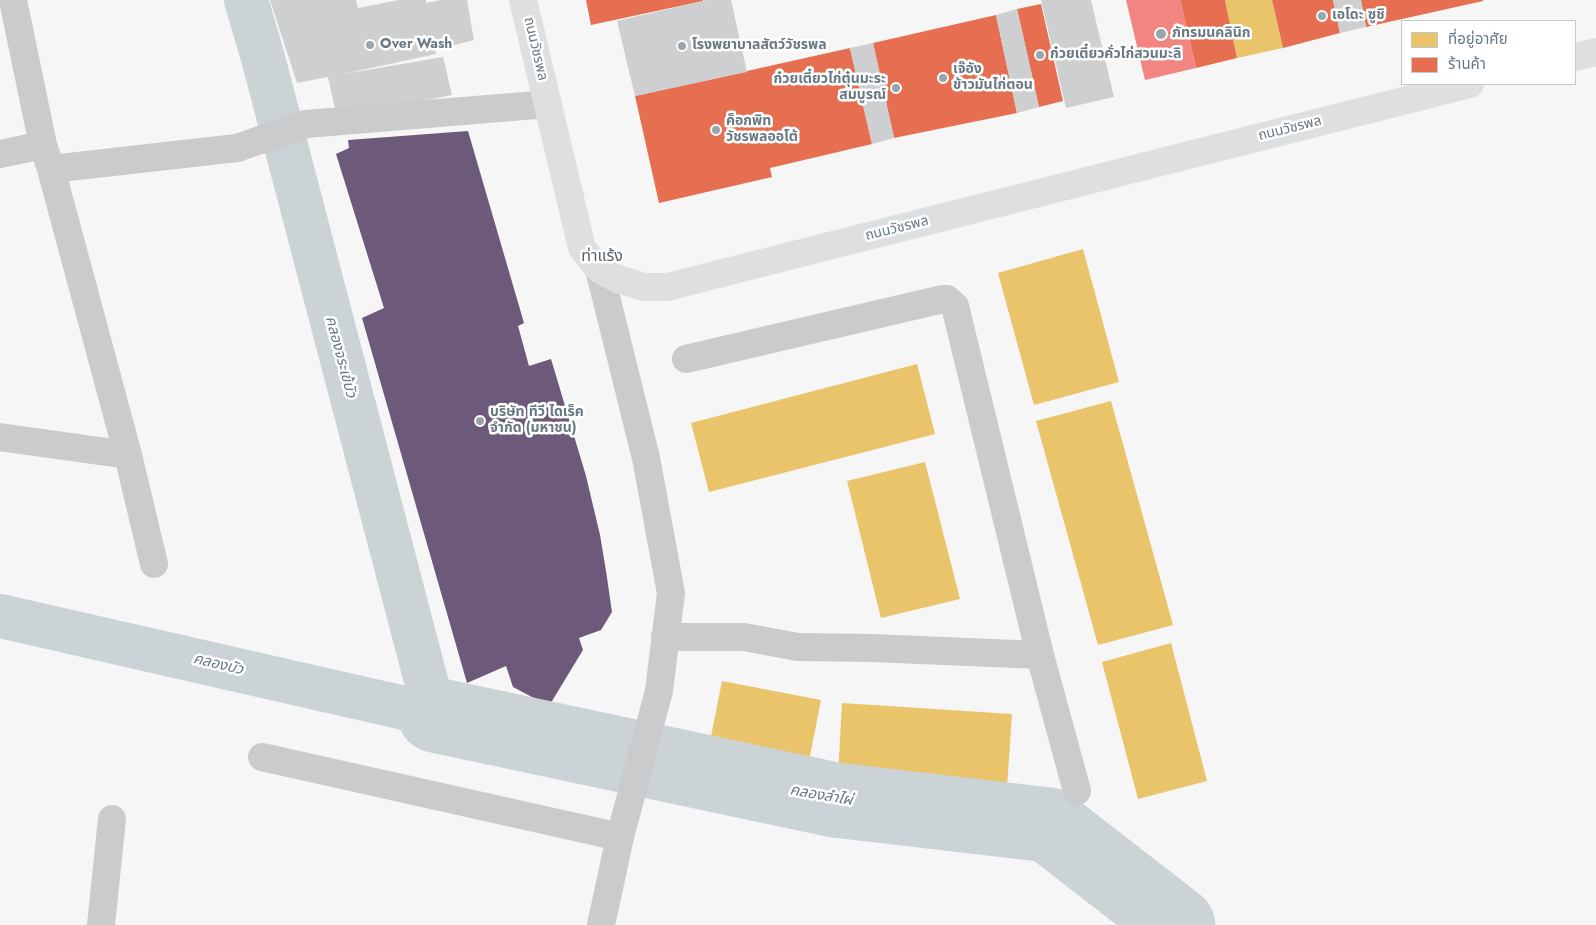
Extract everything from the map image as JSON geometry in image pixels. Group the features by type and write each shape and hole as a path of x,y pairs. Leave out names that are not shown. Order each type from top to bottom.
{"main road":[{"name":"ถนนวัชรพล","path":"523,0 582,248 599,269 644,287 667,287 1466,85"},
{"path":"1576,57 1596,52"}],"street":[{"path":"9,5 47,157 128,456 154,564"},
{"path":"0,154 47,157 237,148 306,124 548,104"},
{"path":"599,269 646,458 671,593 659,691 620,837 601,925"},
{"path":"686,359 943,299 951,302 957,311 1040,656 1077,791"},
{"path":"0,437 128,456"},
{"path":"665,637 744,637 798,647 872,648 1040,656"},
{"path":"262,757 620,837"},
{"path":"101,925 112,819"}],"building: ที่อยู่อาศัย":[{"path":"1225,0 1272,0 1283,48 1237,58"},
{"path":"1083,249 1119,382 1034,405 998,273"},
{"path":"917,364 935,434 709,492 691,423"},
{"path":"1111,401 1173,625 1098,645 1036,421"},
{"path":"925,462 960,599 881,618 847,481"},
{"path":"1171,643 1207,781 1138,799 1102,662"},
{"path":"722,681 821,700 807,771 708,752"},
{"path":"842,703 1012,714 1007,788 838,776"}],"building: ร้านค้า":[{"path":"586,0 703,0 703,1 591,25"},
{"path":"1180,0 1225,0 1237,58 1196,68"},
{"path":"1272,0 1333,0 1340,33 1283,48"},
{"path":"1361,0 1483,0 1483,1 1366,27"},
{"name":"ก๋วยเตี๋ยวคั่วไก่สวนมะลิ","path":"1041,4 1063,101 1039,107 1017,9"},
{"path":"996,15 1017,113 894,138 873,43"},
{"name":"ค็อกพิท วัชรพลออโต้","path":"850,48 872,144 770,168 772,177 659,203 635,96"}],"building: สำนักงาน":[{"name":"บริษัท ทีวี ไดเร็ค จำกัด (มหาชน)","path":"468,131 524,323 518,326 529,366 551,359 586,476 600,535 612,612 601,630 579,638 583,650 549,706 513,687 506,666 467,683 362,318 384,308 336,154 349,148 348,140"}],"building: สุขภาพ":[{"name":"ภัทรมนคลินิก","path":"1126,0 1180,0 1196,68 1145,80"}],"building: อื่นๆ":[{"name":"Over Wash","path":"270,0 356,0 358,8 399,0 426,0 426,3 441,0 467,0 474,40 435,50 436,54 343,74 443,57 452,95 337,118 328,77 297,83"},
{"name":"โรงพยาบาลสัตว์วัชรพล","path":"707,0 731,0 747,72 635,96 617,21"},
{"path":"1041,0 1091,0 1114,97 1066,108"},
{"path":"1333,0 1361,0 1366,27 1340,33"},
{"path":"1017,9 1039,107 1017,113 996,15"},
{"path":"873,43 894,138 872,144 850,48"}],"waterway":[{"name":"คลองจระเข้บัว","path":"0,616 435,715 263,58 246,0"},
{"name":"คลองลำไผ่","path":"435,715 835,800 1049,825 1178,925"}],"place":[{"name":"เอโดะ ซูชิ","path":"1322,16"},
{"name":"ภัทรมนคลินิก","path":"1161,34"},
{"name":"Over Wash","path":"370,45"},
{"name":"โรงพยาบาลสัตว์วัชรพล","path":"682,46"},
{"name":"ก๋วยเตี๋ยวคั่วไก่สวนมะลิ","path":"1040,55"},
{"name":"เจ๊อัง ข้าวมันไก่ตอน","path":"943,78"},
{"name":"ก๋วยเตี๋ยวไก่ตุ๋นมะระ สมบูรณ์","path":"896,88"},
{"name":"ค็อกพิท วัชรพลออโต้","path":"716,130"},
{"name":"บริษัท ทีวี ไดเร็ค จำกัด (มหาชน)","path":"480,421"}],"district":[{"name":"ท่าแร้ง","path":"602,257"}],"water label":[{"name":"คลองบัว","path":"218,665"}]}
